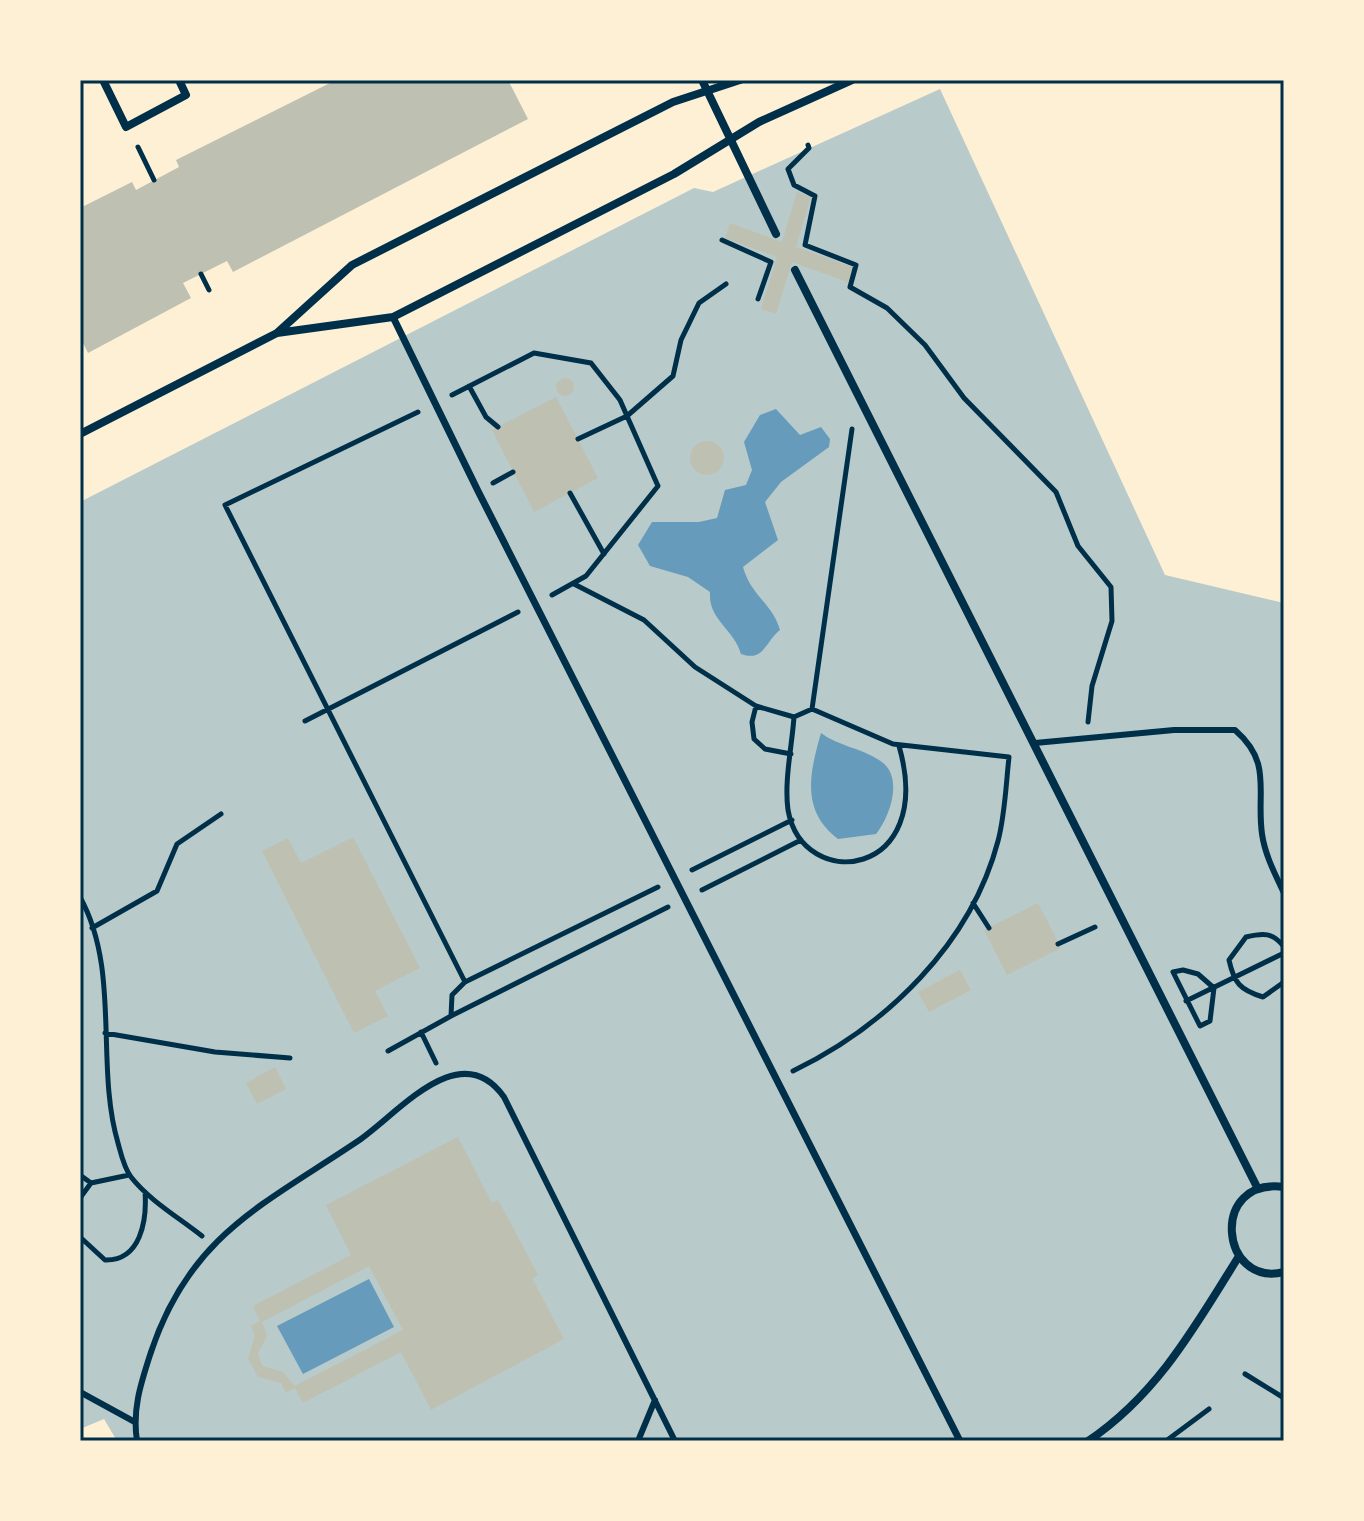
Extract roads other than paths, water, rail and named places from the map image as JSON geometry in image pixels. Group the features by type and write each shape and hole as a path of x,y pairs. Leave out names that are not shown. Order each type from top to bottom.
{"street":[{"path":"103,80 126,127 186,95 179,80"},
{"path":"702,80 776,234"},
{"path":"80,434 277,333 352,265 673,102 740,80"},
{"path":"277,333 393,317 674,174 732,137 852,80"},
{"path":"795,270 1258,1189"},
{"path":"393,317 960,1441"},
{"path":"1284,1187 1258,1189 1238,1205 1233,1218 1233,1244 1239,1256 1263,1272 1284,1272"},
{"path":"1088,1441 1137,1403 1176,1358 1239,1256"}],"lane":[{"path":"1035,743 1174,730 1235,730 1250,742 1258,757 1262,777 1262,837 1284,893"},
{"path":"137,1441 133,1421 140,1383 159,1326 184,1281 212,1244 262,1202 363,1138 427,1087 455,1075 476,1074 487,1078 504,1097 675,1441"},
{"path":"80,1392 133,1421"},
{"path":"638,1441 655,1400"}],"water":[{"path":"776,409 800,435 821,427 830,439 829,447 781,482 765,502 778,540 743,567 780,630 764,650 749,656 741,654 717,617 710,602 710,592 688,577 650,566 638,545 652,522 699,522 717,518 725,490 746,485 752,470 744,442 760,415"},
{"path":"821,733 872,756 887,767 893,786 892,796 886,817 876,834 838,839 818,816 811,790"},
{"path":"369,1279 394,1327 303,1374 277,1326"}]}
